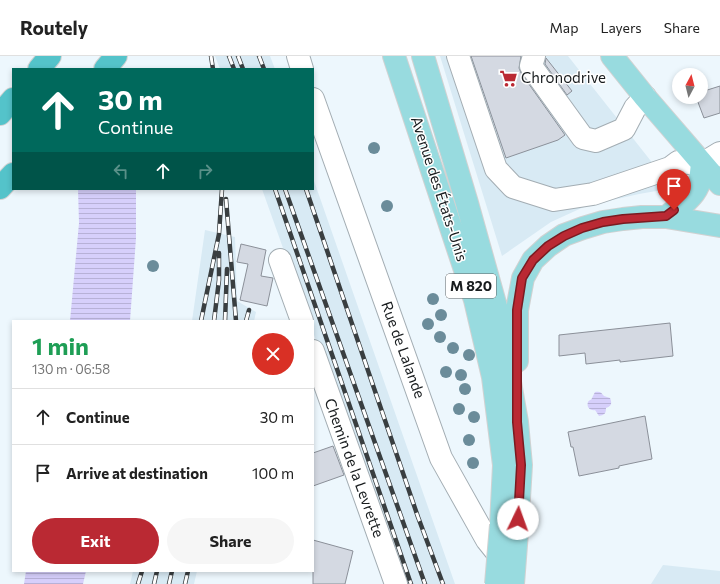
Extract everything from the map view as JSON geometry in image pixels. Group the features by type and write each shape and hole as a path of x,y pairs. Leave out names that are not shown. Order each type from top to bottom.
{"highway":[{"path":"40,68 50,56"},
{"path":"106,68 116,56"},
{"path":"0,114 12,100"},
{"path":"0,188 12,175"}],"main road":[{"name":"Avenue des États-Unis","path":"394,56 475,300 494,377 504,465 512,584"},
{"name":"Avenue des États-Unis","path":"423,56 467,203 498,314 517,422 521,465 509,529 496,584"},
{"path":"612,56 645,97 711,159 720,184"},
{"path":"666,216 683,204 695,191 711,159"},
{"path":"517,422 517,310 522,278 533,260 548,246 564,236 582,228 603,222 666,216 720,226"}],"street":[{"path":"298,56 302,68"},
{"path":"458,56 496,169 513,188 554,200 593,194 670,168 678,162 711,159"},
{"path":"534,56 531,66 583,138 596,141 624,129 635,108 645,97"},
{"name":"Rue de Lalande","path":"314,102 441,458 487,540 523,584"},
{"path":"280,260 302,320"},
{"name":"Chemin de la Levrette","path":"314,356 396,584"}],"shaded area":[{"path":"215,56 270,56 275,68 220,68"},
{"path":"440,56 568,56 669,184 662,190 586,206 551,222 502,256"},
{"path":"314,181 455,584 402,584 314,335 314,320 309,320 262,190 314,190"},
{"path":"78,190 136,190 136,238 130,320 70,320 79,223"},
{"path":"205,230 235,237 237,301 256,312 254,320 192,320"},
{"path":"595,392 600,392 604,396 610,398 611,401 611,404 606,408 606,412 599,416 595,410 588,407 588,402"},
{"path":"663,565 720,571 720,584 651,584"},
{"path":"26,572 86,572 83,584 24,584"},
{"path":"133,572 197,572 194,584 130,584"}],"pier":[{"path":"65,56 134,56 135,68 66,68"}],"building":[{"path":"471,56 521,56 519,68 521,73 565,135 558,140 506,158"},
{"path":"546,58 572,91 567,95 545,64"},
{"path":"720,86 720,113 704,118 699,104 708,104 708,90"},
{"path":"241,244 266,250 261,276 273,278 267,306 240,300 248,264 237,262"},
{"path":"670,323 673,356 586,364 585,353 559,356 559,335"},
{"path":"645,416 652,459 619,466 619,468 579,476 573,447 571,447 568,432"},
{"path":"333,446 344,475 314,486 314,453"},
{"path":"314,540 353,551 345,584 313,584"}],"railway":[{"path":"211,56 213,68"},
{"path":"229,56 234,68"},
{"path":"238,56 243,68"},
{"path":"259,56 264,68"},
{"path":"201,320 219,234 222,190"},
{"path":"275,190 411,584"},
{"path":"285,190 425,584"},
{"path":"306,190 418,517 443,584"},
{"path":"226,199 236,320"},
{"path":"214,320 219,280 219,253"},
{"path":"225,320 227,269"},
{"path":"246,320 249,310"},
{"path":"138,584 142,572"},
{"path":"154,584 157,572"},
{"path":"169,584 172,572"},
{"path":"185,584 188,572"}],"place":[{"name":"Chronodrive","path":"508,78"}],"route":[{"path":"518,519 521,465 517,422 517,310 522,278 533,260 548,246 564,236 582,228 603,222 642,217 666,216 674,210"}]}
